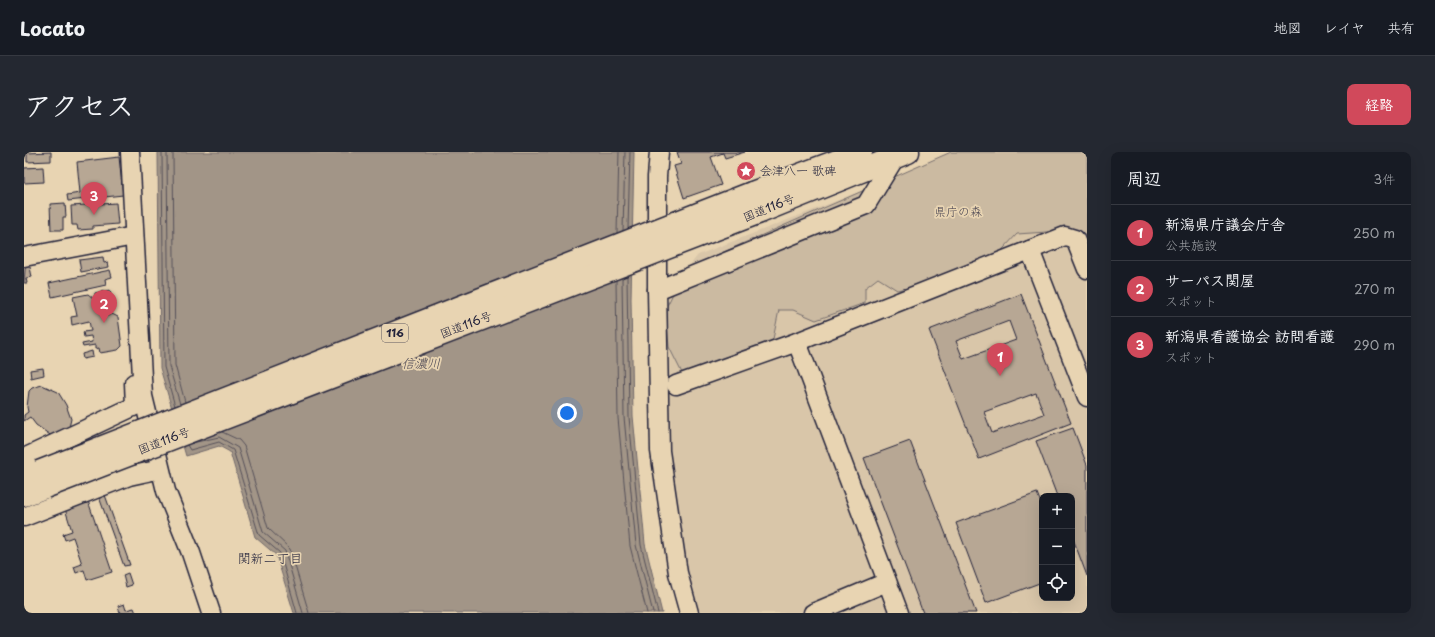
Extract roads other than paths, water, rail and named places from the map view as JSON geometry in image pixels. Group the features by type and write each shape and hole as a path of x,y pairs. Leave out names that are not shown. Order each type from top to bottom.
{"highway":[{"name":"国道116号","path":"756,203 861,152"},
{"name":"国道116号","path":"24,495 33,473 756,203 902,154"}],"street":[{"path":"33,473 135,406 130,237 130,152"},
{"path":"659,152 657,177 660,451 678,573 689,613"},
{"path":"658,290 866,205 902,154"},
{"path":"676,385 797,342 1065,236 1075,239 1087,269"},
{"path":"24,257 130,237"},
{"path":"130,237 143,396 166,491 191,553 211,613"},
{"path":"1030,250 1087,397"},
{"path":"797,342 899,613"},
{"path":"24,517 129,476 152,471"},
{"path":"813,613 887,582"}],"water":[{"name":"信濃川","path":"158,152 634,152 631,299 633,416 645,544 662,613 294,613 276,555 255,537 230,452 219,446 186,456 160,368"}],"place":[{"name":"会津八一 歌碑","path":"746,171"},
{"name":"新潟県看護協会 訪問看護","path":"94,215"},
{"name":"サーパス関屋","path":"104,323"},
{"name":"新潟県庁議会庁舎","path":"1000,376"}],"district":[{"name":"関新二丁目","path":"270,558"}],"park label":[{"name":"県庁の森","path":"958,212"}]}
